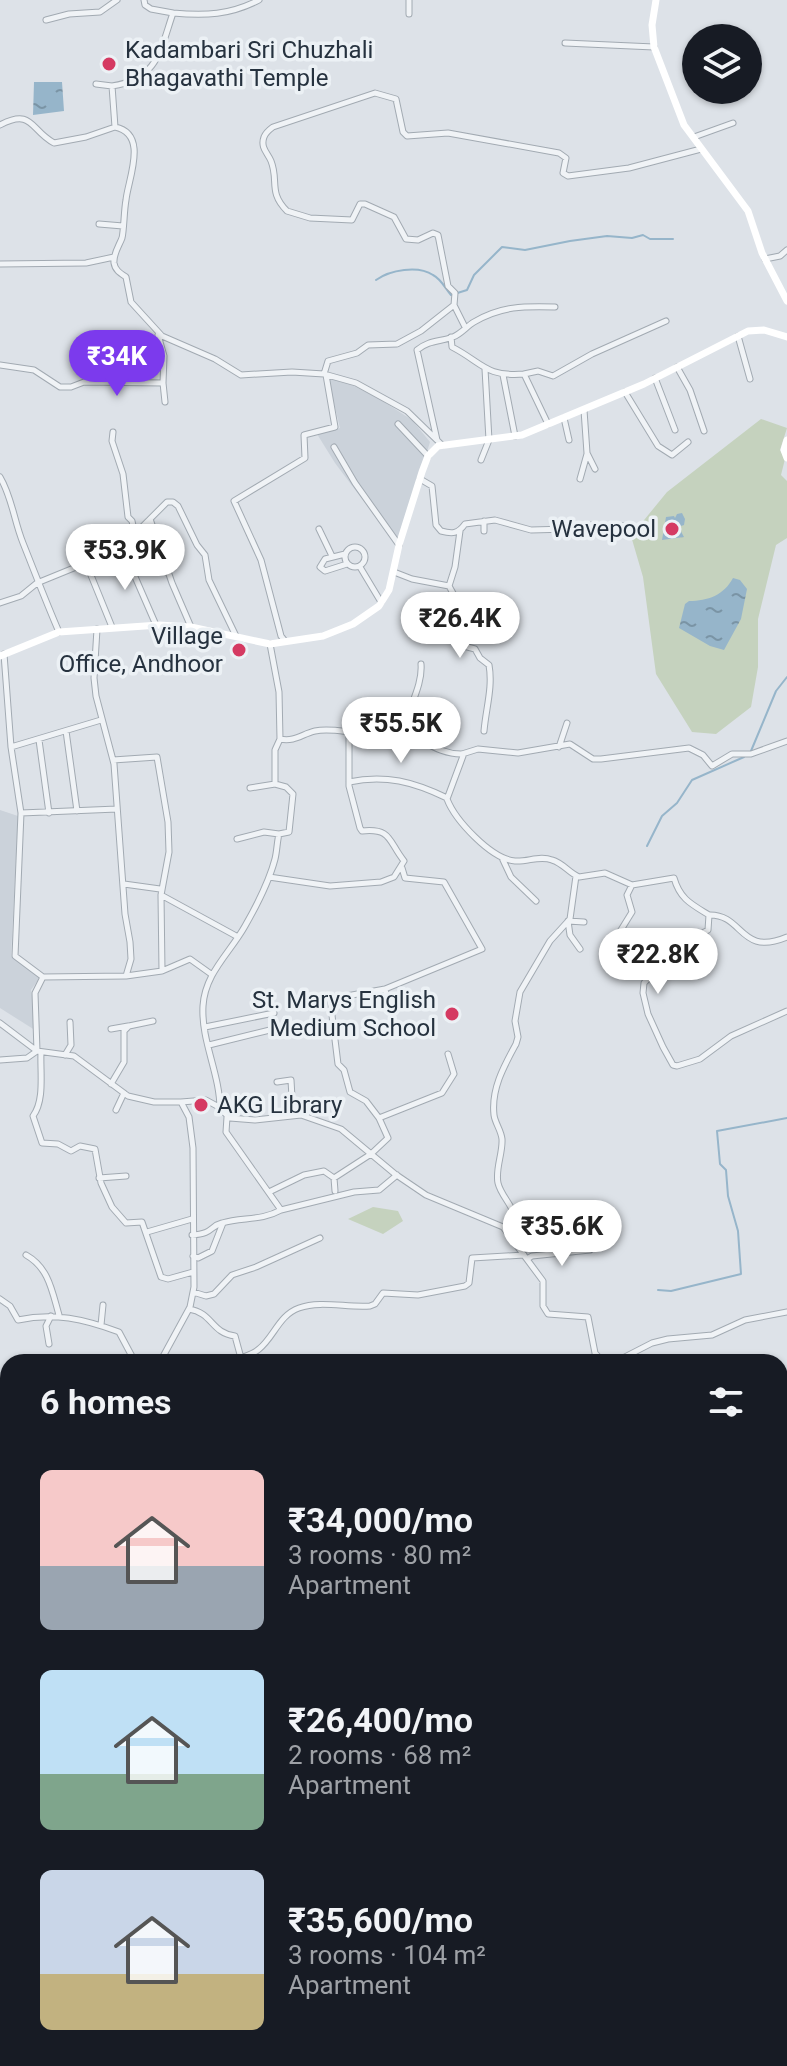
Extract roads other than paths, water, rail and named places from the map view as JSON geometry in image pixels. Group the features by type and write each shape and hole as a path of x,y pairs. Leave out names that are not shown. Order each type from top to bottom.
{"main road":[{"path":"656,0 652,25 654,47 684,125 748,211 765,259 787,301"},
{"path":"2,655 59,632 112,627 191,627 270,644 323,636 338,630 368,615 389,590 399,545 420,479 428,456 440,443 515,436 549,425 655,378 748,331 764,330 787,337"},
{"path":"786,453 787,440"}],"street":[{"path":"46,20 69,14 100,12 117,0"},
{"path":"144,0 151,9 173,13 224,14 239,11 259,0"},
{"path":"409,0 409,14"},
{"path":"96,84 112,86 133,83 151,67 160,52 173,13"},
{"path":"565,43 654,47"},
{"path":"112,86 115,127"},
{"path":"465,327 448,286 438,235 433,233 418,240 406,239 394,217 365,204 360,204 352,220 310,218 287,211 274,190 271,159 264,148 267,131 375,93 396,99 403,132 407,136 448,133 559,153 566,158 563,173 568,176 612,171 701,149"},
{"path":"0,125 11,119 28,120 54,143 115,127 126,132 135,162 126,194 122,239 114,257 116,270 126,277 131,302 156,330 171,341 215,359 241,375 277,371 325,374 356,383 407,411 440,443"},
{"path":"693,138 733,123"},
{"path":"99,224 123,226"},
{"path":"765,259 780,256 787,250"},
{"path":"0,264 86,263 114,257"},
{"path":"285,641 281,636 261,560 234,501 305,458 304,435 335,427 325,374 328,361 357,353 368,345 397,344 415,336 455,298"},
{"path":"417,350 425,344 456,336 465,327 495,310 555,307"},
{"path":"451,337 452,347 485,369 503,375 538,371 553,376 592,354 666,321"},
{"path":"156,330 164,356 165,402"},
{"path":"738,335 750,379"},
{"path":"415,336 440,443"},
{"path":"0,365 34,370 60,387 84,382 163,383"},
{"path":"677,367 690,390 704,431"},
{"path":"481,460 489,440 485,369"},
{"path":"524,374 549,425"},
{"path":"503,375 515,436"},
{"path":"655,378 675,430"},
{"path":"625,392 658,446 672,455 688,442"},
{"path":"580,479 587,453 584,410"},
{"path":"564,418 569,440"},
{"path":"398,424 428,456"},
{"path":"113,432 112,441 123,474 128,517 135,536"},
{"path":"334,447 399,545"},
{"path":"587,453 595,469"},
{"path":"0,477 11,501 37,583 59,632"},
{"path":"420,479 432,486 436,525 441,531 451,534 460,531"},
{"path":"0,603 21,596 37,583 122,547 167,502 173,502 205,555 209,580 236,636"},
{"path":"150,519 191,627"},
{"path":"484,731 492,684 489,665 475,649 460,645 460,606 449,586 460,531 465,524 495,520 531,530 590,525 630,526"},
{"path":"484,521 484,531"},
{"path":"319,529 332,556"},
{"path":"122,547 156,625"},
{"path":"360,567 365,560 363,550 353,547 345,554 332,556 321,563 321,570 329,571 347,564 360,567 381,603"},
{"path":"345,554 347,564"},
{"path":"86,563 112,627"},
{"path":"394,572 449,586"},
{"path":"97,629 94,678 101,720 113,760 130,942 131,959 126,976"},
{"path":"270,644 279,692 280,739 275,750 275,784"},
{"path":"2,655 21,813 15,956 43,977 126,976 162,971 190,959 211,974"},
{"path":"403,734 405,717 422,670 421,664"},
{"path":"11,747 101,720"},
{"path":"558,748 567,723"},
{"path":"280,739 291,741 311,732 329,729 395,732 449,754 478,749 518,753 570,744 593,759 689,748 703,755 712,766 732,754 751,754 787,741"},
{"path":"66,731 77,811"},
{"path":"269,877 330,886 388,881 402,867 404,861 383,831 362,831 349,782 349,732"},
{"path":"39,740 49,813"},
{"path":"461,754 463,756 447,798 453,814 490,852 502,859 551,859 576,876 605,873 632,885 674,878 679,894 687,902 709,915 726,917 742,935 753,940 776,942 787,937"},
{"path":"113,760 157,757 168,822 169,852 160,892 162,971"},
{"path":"349,782 373,777 402,779 447,798"},
{"path":"237,839 264,832 289,832 291,826 293,794 286,787 275,784 250,788"},
{"path":"21,813 117,809"},
{"path":"220,1109 203,1004 211,974 238,937 269,877 279,834"},
{"path":"502,859 511,877 536,901"},
{"path":"334,1178 371,1154 388,1138 379,1118 366,1101 350,1092 347,1086 344,1070 338,1064 330,999 385,989 482,949 444,882 405,878 402,867"},
{"path":"507,1232 514,1226 515,1218 513,1208 498,1185 502,1139 495,1121 494,1093 518,1037 515,1021 523,984 550,941 568,921 573,910 576,876"},
{"path":"124,884 160,892 238,937"},
{"path":"616,938 632,912 627,895 632,885"},
{"path":"709,915 708,930 657,959 658,968 644,983 648,1014 673,1065 700,1059 731,1036 787,1011"},
{"path":"568,921 584,922"},
{"path":"568,921 570,935 580,949"},
{"path":"43,977 35,993 39,1107 33,1116 39,1138 42,1143 58,1144 68,1151 80,1146 95,1149 99,1178 112,1207 129,1224 142,1222 161,1277 168,1279 193,1272"},
{"path":"385,989 393,1021"},
{"path":"205,1027 274,1013"},
{"path":"111,1029 153,1021"},
{"path":"65,1055 71,1045 70,1022"},
{"path":"0,1023 39,1051 74,1056 124,1093 139,1100 206,1100 227,1117 255,1120 293,1115 311,1117 341,1129 426,1195 497,1223 543,1281 545,1311 551,1315 588,1317 596,1354"},
{"path":"111,1084 124,1062 124,1031 129,1026"},
{"path":"209,1045 274,1029"},
{"path":"0,1060 27,1058 39,1051"},
{"path":"379,1118 442,1093 454,1074 448,1054"},
{"path":"277,1082 291,1080 293,1115"},
{"path":"116,1110 124,1093"},
{"path":"164,1354 189,1309 193,1292 193,1148 189,1117 181,1102"},
{"path":"227,1117 226,1132 281,1210"},
{"path":"269,1192 304,1175 324,1171 334,1178"},
{"path":"192,1235 206,1233 223,1223 263,1218 281,1210 354,1192 379,1190 397,1175"},
{"path":"99,1178 126,1176"},
{"path":"334,1178 335,1191"},
{"path":"147,1232 192,1219"},
{"path":"193,1256 198,1258 212,1251 223,1223"},
{"path":"193,1292 206,1296 214,1294 232,1275 320,1238"},
{"path":"249,1354 262,1347 275,1327 296,1309 316,1305 370,1306 383,1293 418,1295 459,1287 469,1283 472,1258 525,1257 590,1250"},
{"path":"26,1255 43,1267 59,1315"},
{"path":"0,1299 7,1302 18,1320 59,1315 119,1332 131,1354"},
{"path":"101,1325 103,1305"},
{"path":"189,1309 203,1313 222,1334 235,1336 240,1354"},
{"path":"631,1354 652,1343 712,1335 745,1320 787,1312"},
{"path":"49,1344 46,1326 51,1316"}],"water":[{"path":"34,82 62,82 64,111 33,115"},
{"name":"Wavepool","path":"682,513 684,525 676,522 684,537 662,540 666,517 675,518"},
{"path":"733,578 740,580 747,589 741,619 724,650 710,646 679,628 685,604 715,596"}],"waterway":[{"path":"376,280 396,271 420,270 441,281 451,295 467,290 474,275 502,247 525,250 607,236 632,238 643,235 650,239 673,239"},
{"path":"751,751 776,691 787,677"},
{"path":"647,846 662,816 677,803 692,780 744,757"},
{"path":"658,1290 671,1291 741,1274 738,1231 728,1196 726,1170 720,1164 717,1131 787,1118"}],"place":[{"name":"Kadambari Sri Chuzhali Bhagavathi Temple","path":"109,64"},
{"name":"Wavepool","path":"672,529"},
{"name":"Village Office, Andhoor","path":"239,650"},
{"name":"St. Marys English Medium School","path":"452,1014"},
{"name":"AKG Library","path":"201,1105"}]}
